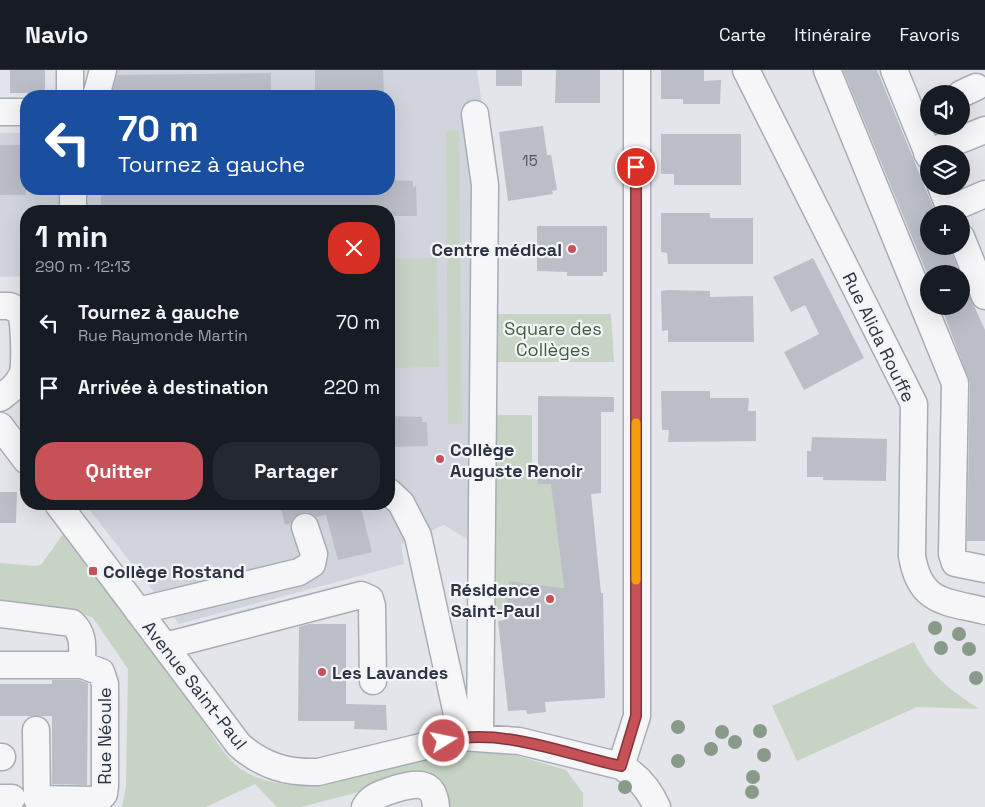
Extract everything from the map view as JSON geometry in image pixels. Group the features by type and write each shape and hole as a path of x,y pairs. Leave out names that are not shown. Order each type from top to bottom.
{"street":[{"path":"70,70 70,90"},
{"path":"98,90 103,70"},
{"path":"621,766 636,716 637,70"},
{"name":"Rue Alida Rouffe","path":"746,70 914,404 912,556 916,576 928,594 985,612"},
{"path":"827,70 955,383 952,554 955,563 985,569"},
{"path":"898,71 920,112"},
{"path":"0,112 20,112"},
{"path":"471,737 485,185 475,114"},
{"path":"949,145 985,130"},
{"path":"948,203 985,194"},
{"path":"971,244 985,296"},
{"path":"0,306 10,306 20,311"},
{"path":"0,398 14,388 20,379"},
{"path":"3,432 20,453"},
{"path":"395,498 401,503 418,536 471,737"},
{"name":"Avenue Saint-Paul","path":"62,510 239,745 253,757 283,770 318,772 471,737 519,741 621,766 634,773 646,787 657,807"},
{"path":"138,611 300,572 312,564 314,554 305,527"},
{"path":"165,646 361,595 370,599 372,606 373,681"},
{"path":"0,614 72,623 79,629 82,638 82,665"},
{"name":"Rue Néoule","path":"0,665 82,665 101,672 105,684 105,786 104,794 98,800 37,799 36,730"},
{"path":"365,807 377,795 412,784 422,784 430,790 436,807"}],"shaded area":[{"path":"90,70 477,70 493,184 475,544 444,525 401,544 404,564 179,624 90,510 395,510 395,205 20,205 20,276 0,277 0,133 20,133 20,195 395,195 395,90 85,90 90,78"}],"green space":[{"path":"459,130 462,424 448,424 446,131"},
{"path":"437,258 439,367 395,368 395,259"},
{"name":"Square des Collèges","path":"493,314 611,314 614,362 493,362"},
{"path":"492,415 532,415 532,469 538,470 558,483 553,499 564,588 510,581 505,615 488,613"},
{"path":"63,534 89,567 86,570 93,578 97,576 193,704 229,759 244,771 270,782 289,785 309,785 464,749 505,752 566,770 583,793 583,807 451,807 444,791 363,791 301,807 277,807 255,784 206,807 122,807 126,786 128,669 93,618 78,612 0,603 0,563 41,565"},
{"path":"914,642 920,654 941,681 979,709 917,707 797,761 772,706"}],"building":[{"path":"10,70 45,70 45,90 20,90 20,93 10,93"},
{"path":"315,70 383,70 384,90 315,90"},
{"path":"496,70 522,70 522,86 496,86"},
{"path":"556,70 600,70 600,103 555,103"},
{"path":"661,70 704,70 704,81 721,80 720,104 683,104 683,99 661,99"},
{"path":"843,70 877,70 920,175 920,195 928,195 932,205 920,205 920,255 953,255 956,265 924,265"},
{"path":"271,73 271,90 113,90 117,75"},
{"path":"543,126 547,155 551,155 557,190 552,191 553,194 508,201 499,132"},
{"path":"661,134 741,134 741,185 674,185 674,174 661,174"},
{"path":"0,145 20,145 20,195 0,195"},
{"path":"395,180 413,181 413,187 416,186 417,216 395,216 395,205 101,205 101,195 395,195"},
{"path":"661,213 710,213 710,218 753,218 753,264 668,264 667,253 661,252"},
{"name":"Centre médical","path":"537,226 607,226 607,272 603,272 603,276 567,276 567,272 537,271"},
{"path":"813,258 864,358 804,390 784,352 819,334 805,305 791,312 773,277"},
{"path":"661,291 710,291 710,297 753,296 754,342 668,342 668,330 662,331"},
{"path":"970,297 985,330 985,541 967,541 970,383 944,315 970,315"},
{"path":"661,391 710,391 710,398 749,398 748,411 756,411 756,441 668,442 669,430 662,430"},
{"path":"538,396 614,397 614,412 601,412 601,493 591,494 601,593 603,593 605,698 545,702 546,712 527,714 526,710 508,711 498,621 504,620 509,581 564,588 551,484 538,484"},
{"path":"395,416 422,417 422,422 427,422 428,446 395,447"},
{"path":"812,437 887,439 886,481 823,480 823,477 807,477 807,451 811,451"},
{"path":"0,492 17,492 16,523 0,523"},
{"path":"281,510 362,510 372,552 338,560 326,515 316,517 308,512 301,513 294,517 291,523 285,525"},
{"name":"Les Lavandes","path":"309,624 346,624 346,704 386,705 387,730 354,729 355,721 298,721 299,627"},
{"path":"52,680 79,680 88,683 87,785 52,784 52,716 0,716 0,684 52,684"}],"slow traffic":[{"path":"636,423 636,580"}],"place":[{"name":"Centre médical","path":"572,249"},
{"name":"Collège Auguste Renoir","path":"440,459"},
{"name":"Collège Rostand","path":"93,571"},
{"name":"Résidence Saint-Paul","path":"550,599"},
{"name":"Les Lavandes","path":"322,672"}],"route":[{"path":"444,741 462,737 519,741 621,766 626,752 636,716 636,167"}]}
